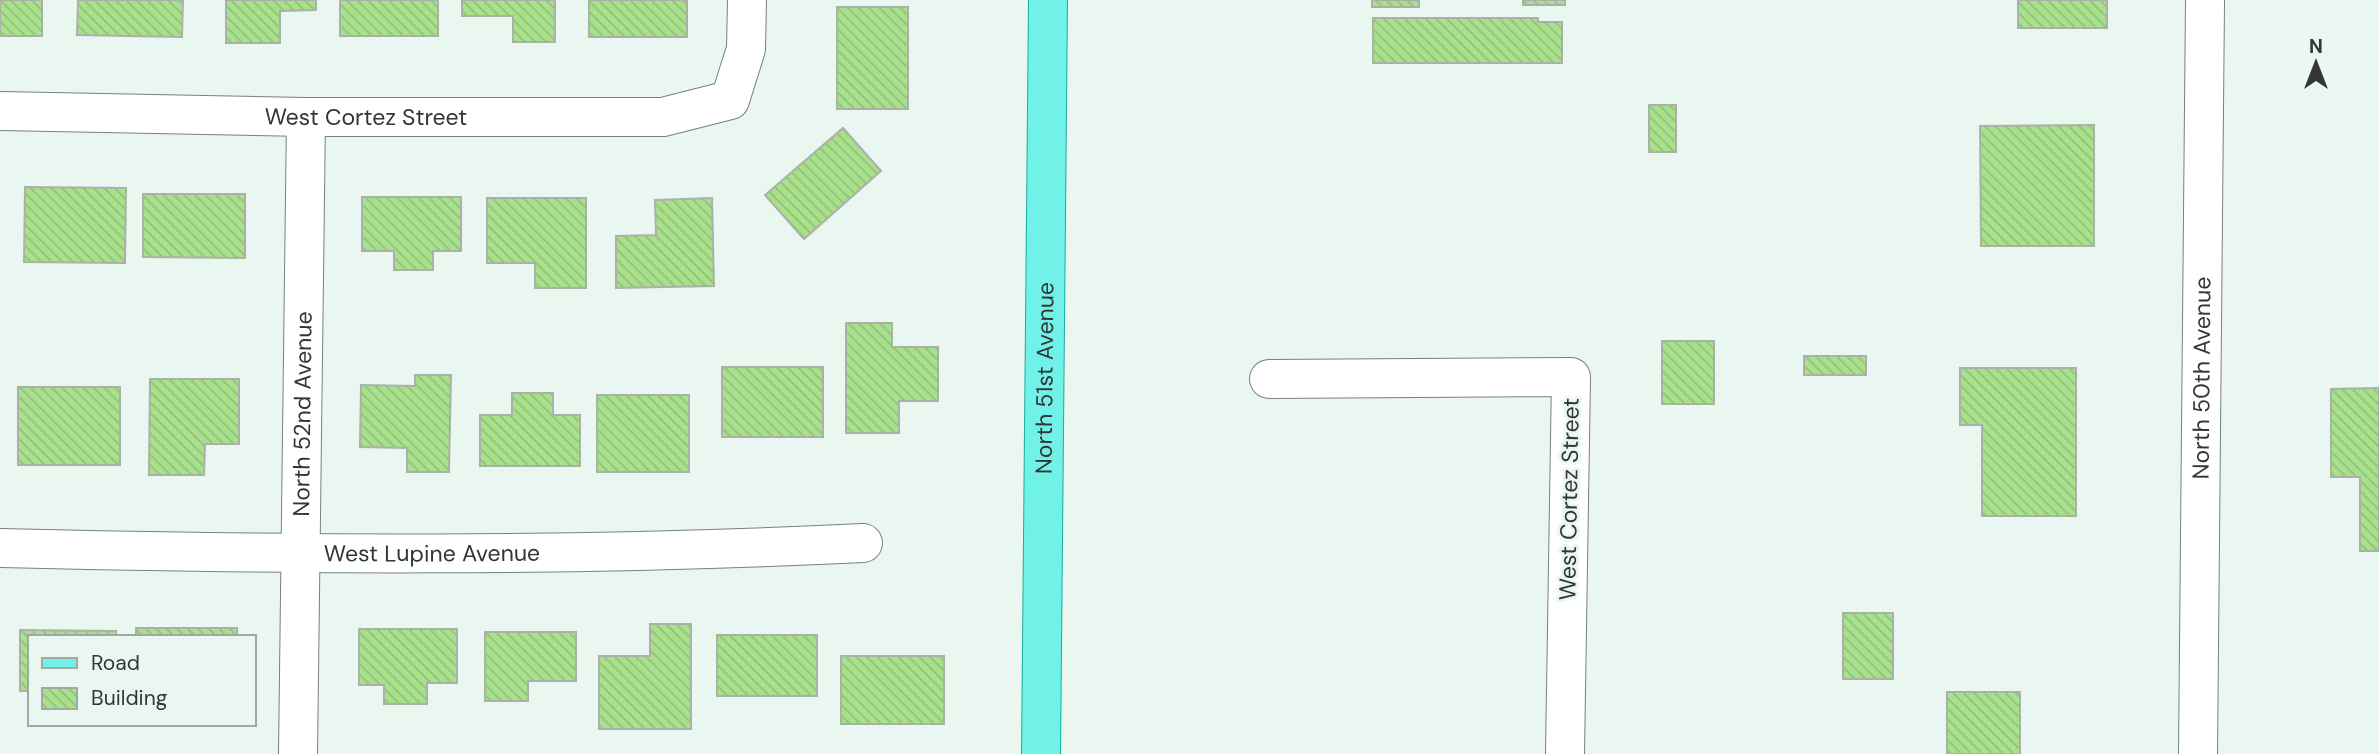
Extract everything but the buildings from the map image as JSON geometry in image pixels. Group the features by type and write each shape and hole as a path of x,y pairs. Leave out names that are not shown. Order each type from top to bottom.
{"main road":[{"name":"North 51st Avenue","path":"1041,754 1048,0"}],"street":[{"name":"West Cortez Street","path":"0,111 306,117 663,117 730,100 746,48 747,0"},
{"name":"North 50th Avenue","path":"2198,754 2205,0"},
{"name":"North 52nd Avenue","path":"298,754 306,117"},
{"name":"West Cortez Street","path":"1269,379 1571,377 1565,754"},
{"name":"West Lupine Avenue","path":"0,548 300,554 760,548 863,543"}]}
